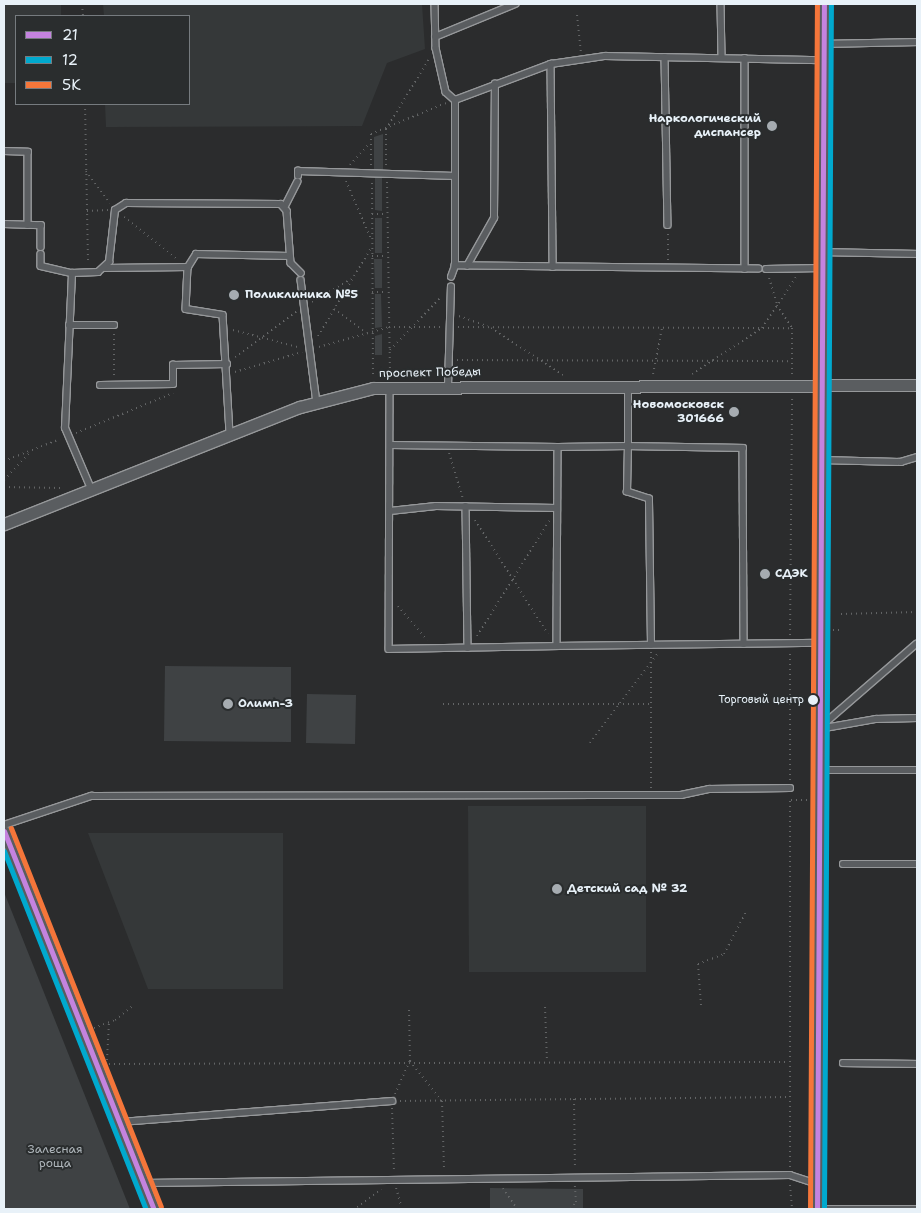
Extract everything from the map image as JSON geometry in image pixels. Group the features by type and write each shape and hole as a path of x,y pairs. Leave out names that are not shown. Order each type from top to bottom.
{"street":[{"path":"817,1209 818,800 822,643 820,460 824,4"},
{"name":"проспект Победы","path":"4,524 230,434 317,403 373,388 579,385 822,387 917,385"},
{"path":"4,831 117,1122 154,1209"}],"lane":[{"path":"435,4 436,48 446,92 455,100 455,266 451,277"},
{"path":"436,37 515,4"},
{"path":"721,4 722,57"},
{"path":"823,44 917,42"},
{"path":"666,57 668,225"},
{"path":"455,100 551,64 582,59 722,57 823,60"},
{"path":"745,58 745,269"},
{"path":"551,64 554,267"},
{"path":"467,266 494,218 495,84"},
{"path":"4,152 28,152 28,225"},
{"path":"301,272 289,256 285,206 298,179 298,172 455,176"},
{"path":"105,268 112,253 115,210 126,203 276,202 285,206"},
{"path":"4,224 41,225 41,266 72,273 105,268 188,267"},
{"path":"822,252 917,254"},
{"path":"230,434 226,328 223,315 186,310 188,267 196,254 289,256"},
{"path":"455,266 822,268"},
{"path":"72,273 65,410 69,436 91,489"},
{"path":"301,280 317,403"},
{"path":"448,386 450,288"},
{"path":"69,325 114,325"},
{"path":"100,385 173,384 173,365 227,364"},
{"path":"628,385 627,492 649,499 651,645"},
{"path":"390,387 389,649 822,643"},
{"path":"391,445 743,448 744,644"},
{"path":"557,646 556,508 558,447"},
{"path":"820,460 901,462 917,456"},
{"path":"390,511 466,506 556,508"},
{"path":"466,506 468,648"},
{"path":"819,728 917,644"},
{"path":"819,728 876,719 917,718"},
{"path":"819,770 917,770"},
{"path":"4,825 91,796 651,795 790,788"},
{"path":"843,864 917,864"},
{"path":"843,1063 917,1064"},
{"path":"117,1122 392,1101"},
{"path":"144,1183 790,1175 817,1184"},
{"path":"817,1209 917,1209"}],"path":[{"path":"577,14 582,59"},
{"path":"390,387 386,129 436,48"},
{"path":"373,388 371,134 455,100"},
{"path":"85,105 88,272"},
{"path":"371,142 342,172 372,241"},
{"path":"86,171 115,210 188,267"},
{"path":"87,211 115,210"},
{"path":"372,214 387,214"},
{"path":"668,225 668,268"},
{"path":"309,350 372,246"},
{"path":"372,256 388,256"},
{"path":"763,269 777,305 792,328 789,1062 792,1209"},
{"path":"676,385 762,328 802,269"},
{"path":"227,364 259,338 303,307 352,279"},
{"path":"390,350 410,327 450,288"},
{"path":"372,292 388,292"},
{"path":"334,309 366,334"},
{"path":"450,312 490,327 579,385"},
{"path":"114,325 114,385"},
{"path":"228,374 389,327 792,328"},
{"path":"226,328 309,350"},
{"path":"649,385 658,361 662,328"},
{"path":"448,360 792,361"},
{"path":"4,461 173,394 173,384"},
{"path":"447,446 466,506 557,646"},
{"path":"4,480 31,450"},
{"path":"4,487 72,489"},
{"path":"468,648 514,581 556,508"},
{"path":"390,594 417,633 441,649"},
{"path":"841,614 917,612"},
{"path":"651,645 651,795"},
{"path":"590,743 665,645"},
{"path":"443,704 651,704"},
{"path":"790,800 818,800"},
{"path":"701,1005 698,964 724,954 746,912"},
{"path":"82,1033 109,1022 132,1006"},
{"path":"545,1007 547,1062"},
{"path":"401,1206 394,1180 392,1101 410,1061 409,1010"},
{"path":"107,1064 109,1022"},
{"path":"96,1069 107,1064 410,1061 789,1062"},
{"path":"410,1061 442,1101 444,1179"},
{"path":"392,1101 789,1097"},
{"path":"571,1209 576,1202 574,1099"},
{"path":"356,1208 394,1180"},
{"path":"498,1180 516,1209"},
{"path":"356,1208 401,1206 476,1209"}],"shaded area":[{"path":"4,4 61,4 61,15 15,15 15,83 4,83"},
{"path":"103,4 422,4 425,49 387,63 362,126 106,127 105,105 190,105 190,15 104,15"},
{"name":"Детский сад № 32","path":"468,806 646,806 646,972 469,972"},
{"path":"88,833 283,833 283,989 148,989"}],"green space":[{"path":"383,134 383,171 374,171 374,137"},
{"path":"375,177 382,177 382,211 375,210"},
{"path":"375,218 382,218 382,253 375,253"},
{"path":"374,259 382,259 382,288 375,288"},
{"path":"375,294 381,294 382,327 375,328"},
{"path":"382,334 382,355 375,355 375,336"},
{"name":"Олимп-3","path":"165,666 291,667 291,742 164,741"},
{"path":"307,694 356,695 355,744 306,743"},
{"name":"Залесная роща","path":"4,892 130,1209 4,1209"},
{"path":"490,1188 583,1189 583,1209 490,1209"}],"transit line":[{"name":"5К","path":"810,1209 817,4"},
{"name":"21","path":"817,1209 824,4"},
{"name":"12","path":"824,1209 831,4"},
{"name":"5К","path":"11,828 161,1206"},
{"name":"21","path":"4,831 154,1209"},
{"name":"12","path":"4,851 146,1209"}],"place":[{"name":"Наркологический диспансер","path":"772,126"},
{"name":"Поликлиника №5","path":"234,295"},
{"name":"Новомосковск 301666","path":"734,412"},
{"name":"СДЭК","path":"765,574"},
{"name":"Торговый центр","path":"813,700"},
{"name":"Олимп-3","path":"228,704"},
{"name":"Детский сад № 32","path":"557,889"}]}
